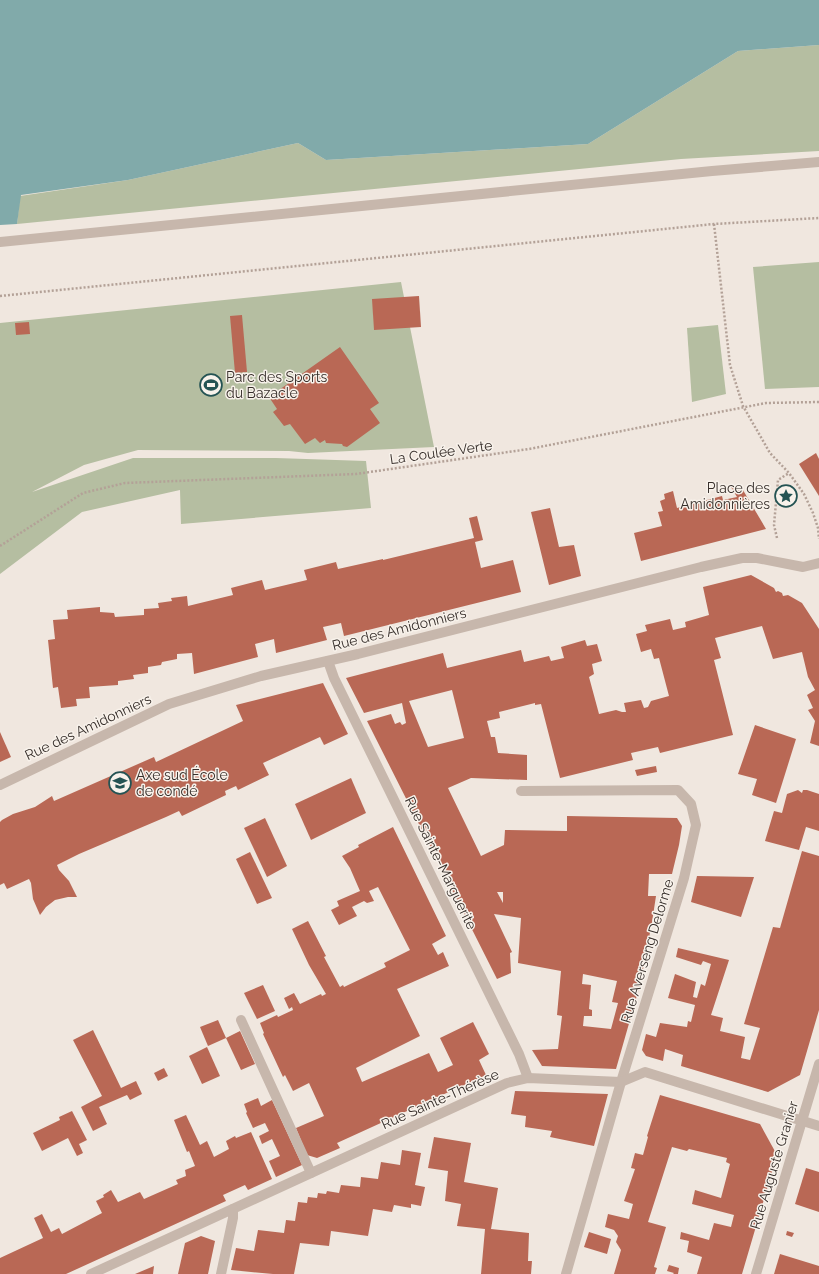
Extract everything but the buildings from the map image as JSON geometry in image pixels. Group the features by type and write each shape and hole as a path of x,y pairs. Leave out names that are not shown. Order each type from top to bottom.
{"street":[{"path":"0,242 712,171 819,162"},
{"name":"Rue des Amidonniers","path":"0,785 169,704 261,676 365,652 742,558 757,558 803,567 819,563"},
{"name":"Rue Sainte-Marguerite","path":"328,661 338,685 519,1054 528,1078"},
{"name":"Rue Averseng Delorme","path":"521,792 678,790 691,804 696,825 684,878 621,1082 566,1274"},
{"path":"241,1020 311,1174"},
{"name":"Rue Auguste Granier","path":"756,1274 819,1064"},
{"name":"Rue Sainte-Thérèse","path":"91,1274 507,1083 528,1078 621,1082 645,1072 819,1126"},
{"path":"221,1274 233,1218 233,1209"}],"path":[{"path":"0,296 714,224 819,218"},
{"path":"714,224 730,364 743,406 770,453 789,473 804,494 813,513 818,528 819,539"},
{"name":"La Coulée Verte","path":"0,546 83,493 125,483 356,474 529,449 743,406 766,403 819,402"},
{"path":"777,538 774,524 778,480 789,473"}],"green space":[{"path":"819,45 819,151 681,159 17,224 20,196 128,180 298,143 326,160 588,144 738,51"},
{"path":"819,262 819,387 765,389 753,267"},
{"name":"Parc des Sports du Bazacle","path":"401,282 434,447 308,453 289,451 138,450 84,465 32,492 133,458 276,458 366,461 371,508 181,524 180,490 82,512 0,574 0,323"},
{"path":"718,325 726,394 692,402 687,328"}],"water":[{"path":"0,0 819,0 819,45 738,51 588,144 326,160 298,143 128,180 21,195 17,224 0,225"}],"place":[{"name":"Parc des Sports du Bazacle","path":"211,385"},
{"name":"Place des Amidonnières","path":"786,496"},
{"name":"Axe sud École de condé","path":"120,783"}]}
